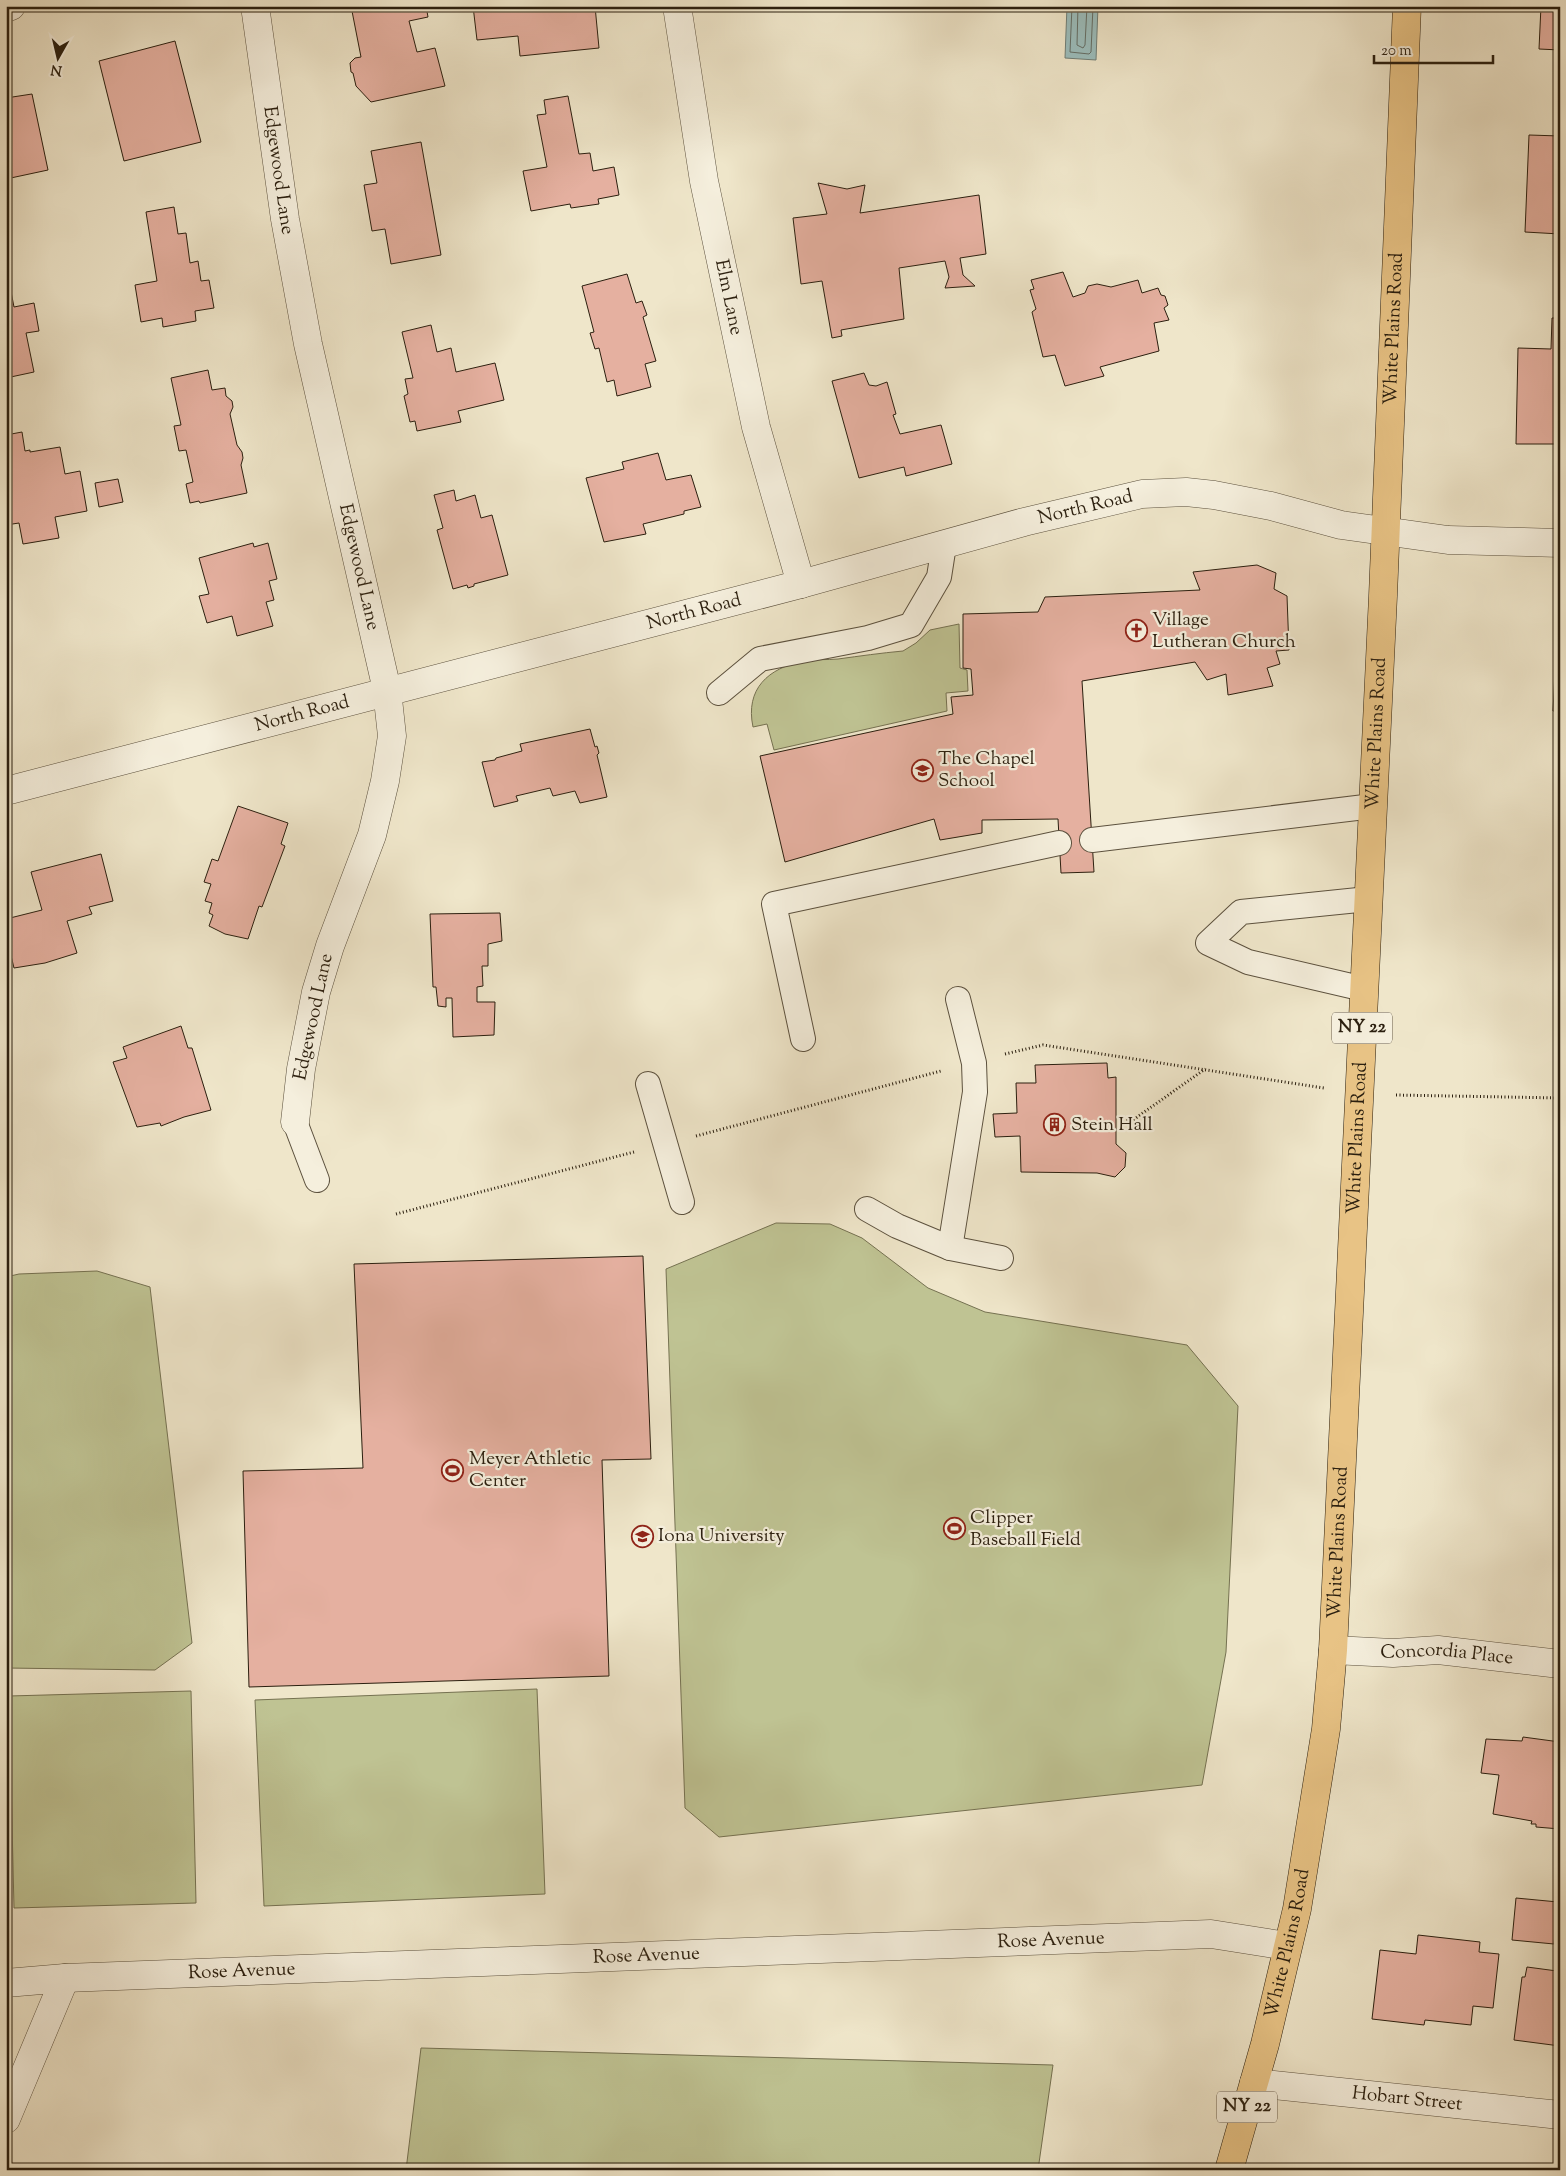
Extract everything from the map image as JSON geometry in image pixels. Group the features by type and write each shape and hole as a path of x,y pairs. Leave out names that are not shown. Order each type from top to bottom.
{"main road":[{"name":"White Plains Road","path":"1229,2170 1265,2044 1297,1908 1326,1729 1333,1650 1373,806 1407,6"}],"street":[{"path":"6,8 12,6"},
{"name":"Edgewood Lane","path":"255,6 285,219 306,334 387,690 392,736 385,781 372,835 330,946 316,992 302,1069 295,1122"},
{"name":"Elm Lane","path":"677,6 704,181 756,426 801,584"},
{"name":"North Road","path":"6,792 387,690 801,584 1024,522 1142,494 1186,492 1271,506 1341,525 1448,540 1560,543"},
{"name":"Concordia Place","path":"1333,1650 1393,1653 1438,1650 1560,1664"},
{"name":"Rose Avenue","path":"6,1983 65,1978 1211,1934 1287,1946"},
{"path":"6,2119 65,1978"},
{"name":"Hobart Street","path":"1254,2083 1560,2115"}],"lane":[{"path":"719,693 760,659 868,638 911,625 939,577 944,545"},
{"path":"1092,840 1373,806"},
{"path":"803,1039 774,904 1059,843"},
{"path":"1364,989 1248,962 1208,943 1241,912 1368,900"},
{"path":"950,1248 975,1092 974,1063 958,999"},
{"path":"648,1084 682,1202"},
{"path":"295,1122 317,1180"},
{"path":"867,1209 897,1226 950,1248 1001,1258"}],"path":[{"path":"396,1214 1043,1044 1332,1089"},
{"path":"1123,1120 1132,1120 1205,1069"},
{"path":"1396,1095 1560,1098"}],"green space":[{"path":"959,624 960,668 967,670 968,691 946,693 947,711 774,750 767,724 753,727 751,714 756,691 762,682 780,669 808,660 838,659 903,651 916,643 930,630"},
{"name":"Clipper Baseball Field","path":"776,1223 830,1224 862,1238 928,1288 985,1312 1187,1345 1238,1406 1226,1652 1202,1785 719,1837 685,1808 666,1269"},
{"path":"97,1271 150,1287 192,1643 155,1670 6,1668 6,1277 19,1274"},
{"path":"537,1689 545,1894 264,1906 255,1700"},
{"path":"191,1691 196,1903 14,1908 9,1696"},
{"path":"421,2048 1053,2065 1038,2170 406,2170"}],"water":[{"path":"1067,6 1098,6 1096,60 1065,58"}],"building":[{"path":"351,6 426,6 428,17 409,21 417,52 435,48 445,86 371,102 356,86 353,73 351,72 350,63 355,58 361,57"},
{"path":"473,6 595,6 599,48 520,56 518,36 477,40"},
{"path":"1541,6 1560,6 1560,50 1539,49"},
{"path":"175,41 201,142 124,161 99,61"},
{"path":"32,94 48,170 6,179 6,98"},
{"path":"568,96 579,154 590,153 593,171 614,167 619,195 598,199 599,204 571,208 570,204 531,211 523,171 547,167 537,115 546,114 544,100"},
{"path":"1529,135 1560,136 1560,234 1525,232"},
{"path":"421,142 441,255 391,264 385,229 372,231 364,185 377,183 371,151"},
{"path":"818,183 847,189 865,185 860,213 979,195 986,254 960,258 963,275 975,286 945,288 949,277 945,261 899,268 904,319 841,330 842,336 832,338 822,281 801,284 793,218 827,214"},
{"path":"174,207 178,234 186,233 190,263 198,261 201,281 209,280 214,308 195,311 196,321 163,327 162,318 141,322 135,285 157,281 146,212"},
{"path":"6,266 14,307 34,303 39,331 26,333 34,372 6,378"},
{"path":"1063,272 1073,297 1085,293 1088,286 1097,284 1111,287 1138,280 1142,293 1158,288 1161,295 1165,296 1168,305 1164,308 1169,320 1154,323 1159,351 1100,367 1104,376 1065,386 1055,355 1043,357 1032,312 1036,309 1030,290 1034,289 1031,280"},
{"path":"627,274 636,303 642,301 647,315 643,317 656,361 645,364 651,387 617,396 614,380 607,382 599,348 595,349 590,333 594,332 582,286"},
{"path":"1552,318 1560,318 1560,444 1516,444 1518,348 1551,349"},
{"path":"431,325 437,352 451,348 456,372 495,363 504,400 458,411 461,422 417,431 415,421 410,422 404,396 408,394 405,379 413,378 402,332"},
{"path":"208,370 212,390 225,388 226,396 232,401 233,407 230,414 237,445 242,452 241,465 247,493 200,503 199,501 190,503 186,484 193,482 186,450 179,451 174,426 181,425 171,378"},
{"path":"864,373 869,385 876,386 887,382 896,414 893,415 900,434 941,425 952,464 906,476 904,467 859,478 832,381"},
{"path":"22,432 25,451 30,450 30,452 60,447 65,474 80,471 87,511 55,517 59,538 23,544 19,523 6,525 6,435"},
{"path":"658,453 666,480 691,475 701,507 684,511 684,514 643,524 646,534 604,542 586,478 624,469 622,462"},
{"path":"118,479 123,502 99,507 95,483"},
{"path":"454,490 456,501 475,495 481,518 492,515 508,575 474,584 474,586 468,588 467,585 453,589 437,530 443,528 434,495"},
{"path":"253,543 254,547 268,543 277,579 269,581 274,600 266,602 273,626 237,636 232,616 207,623 199,596 209,594 199,558"},
{"path":"1257,565 1276,573 1274,589 1287,596 1289,650 1276,651 1280,664 1267,668 1273,686 1228,695 1226,674 1207,680 1195,662 1082,681 1094,872 1061,873 1058,819 982,820 982,833 940,840 934,819 785,862 760,756 953,714 951,697 973,695 971,669 963,668 963,614 1038,612 1045,597 1200,590 1193,572"},
{"path":"1557,632 1560,632 1560,711 1553,711"},
{"path":"590,729 595,747 597,746 599,753 597,755 607,797 580,803 575,791 553,796 550,788 516,796 518,801 494,807 482,762 495,760 496,758 522,751 520,744"},
{"path":"238,806 288,823 281,844 285,846 262,907 259,906 248,939 225,934 209,926 213,915 209,913 212,903 205,901 211,884 204,882 212,859 218,861"},
{"path":"101,854 113,901 89,907 92,914 67,921 77,953 45,963 14,968 6,935 6,919 42,910 31,872"},
{"path":"500,913 502,941 488,944 488,966 482,966 483,986 477,987 477,1002 495,1002 494,1035 453,1037 452,998 446,998 446,1007 438,1006 436,987 433,987 430,914"},
{"path":"181,1026 188,1048 192,1048 211,1110 184,1117 161,1126 160,1123 137,1127 113,1062 127,1058 123,1047"},
{"name":"Stein Hall","path":"1107,1063 1108,1078 1116,1077 1116,1144 1126,1153 1125,1167 1115,1177 1097,1173 1021,1172 1020,1136 995,1137 993,1114 1017,1113 1016,1083 1036,1083 1035,1065"},
{"name":"Meyer Athletic Center","path":"643,1256 651,1459 602,1460 609,1676 249,1687 243,1471 363,1468 354,1264"},
{"path":"1523,1737 1560,1742 1560,1829 1536,1827 1536,1824 1531,1824 1532,1821 1493,1814 1499,1775 1481,1773 1486,1739 1522,1741"},
{"path":"1516,1898 1558,1902 1554,1944 1512,1940"},
{"path":"1418,1935 1480,1942 1479,1952 1499,1954 1493,2008 1473,2006 1471,2025 1425,2020 1424,2025 1372,2019 1380,1950 1416,1954"},
{"path":"1527,1967 1557,1971 1555,1981 1560,1981 1560,2046 1514,2040 1522,1977 1525,1977"}],"place":[{"name":"Village Lutheran Church","path":"1136,631"},
{"name":"The Chapel School","path":"922,770"},
{"name":"Stein Hall","path":"1055,1125"},
{"name":"Meyer Athletic Center","path":"453,1470"},
{"name":"Clipper Baseball Field","path":"954,1529"},
{"name":"Iona University","path":"642,1536"}]}
